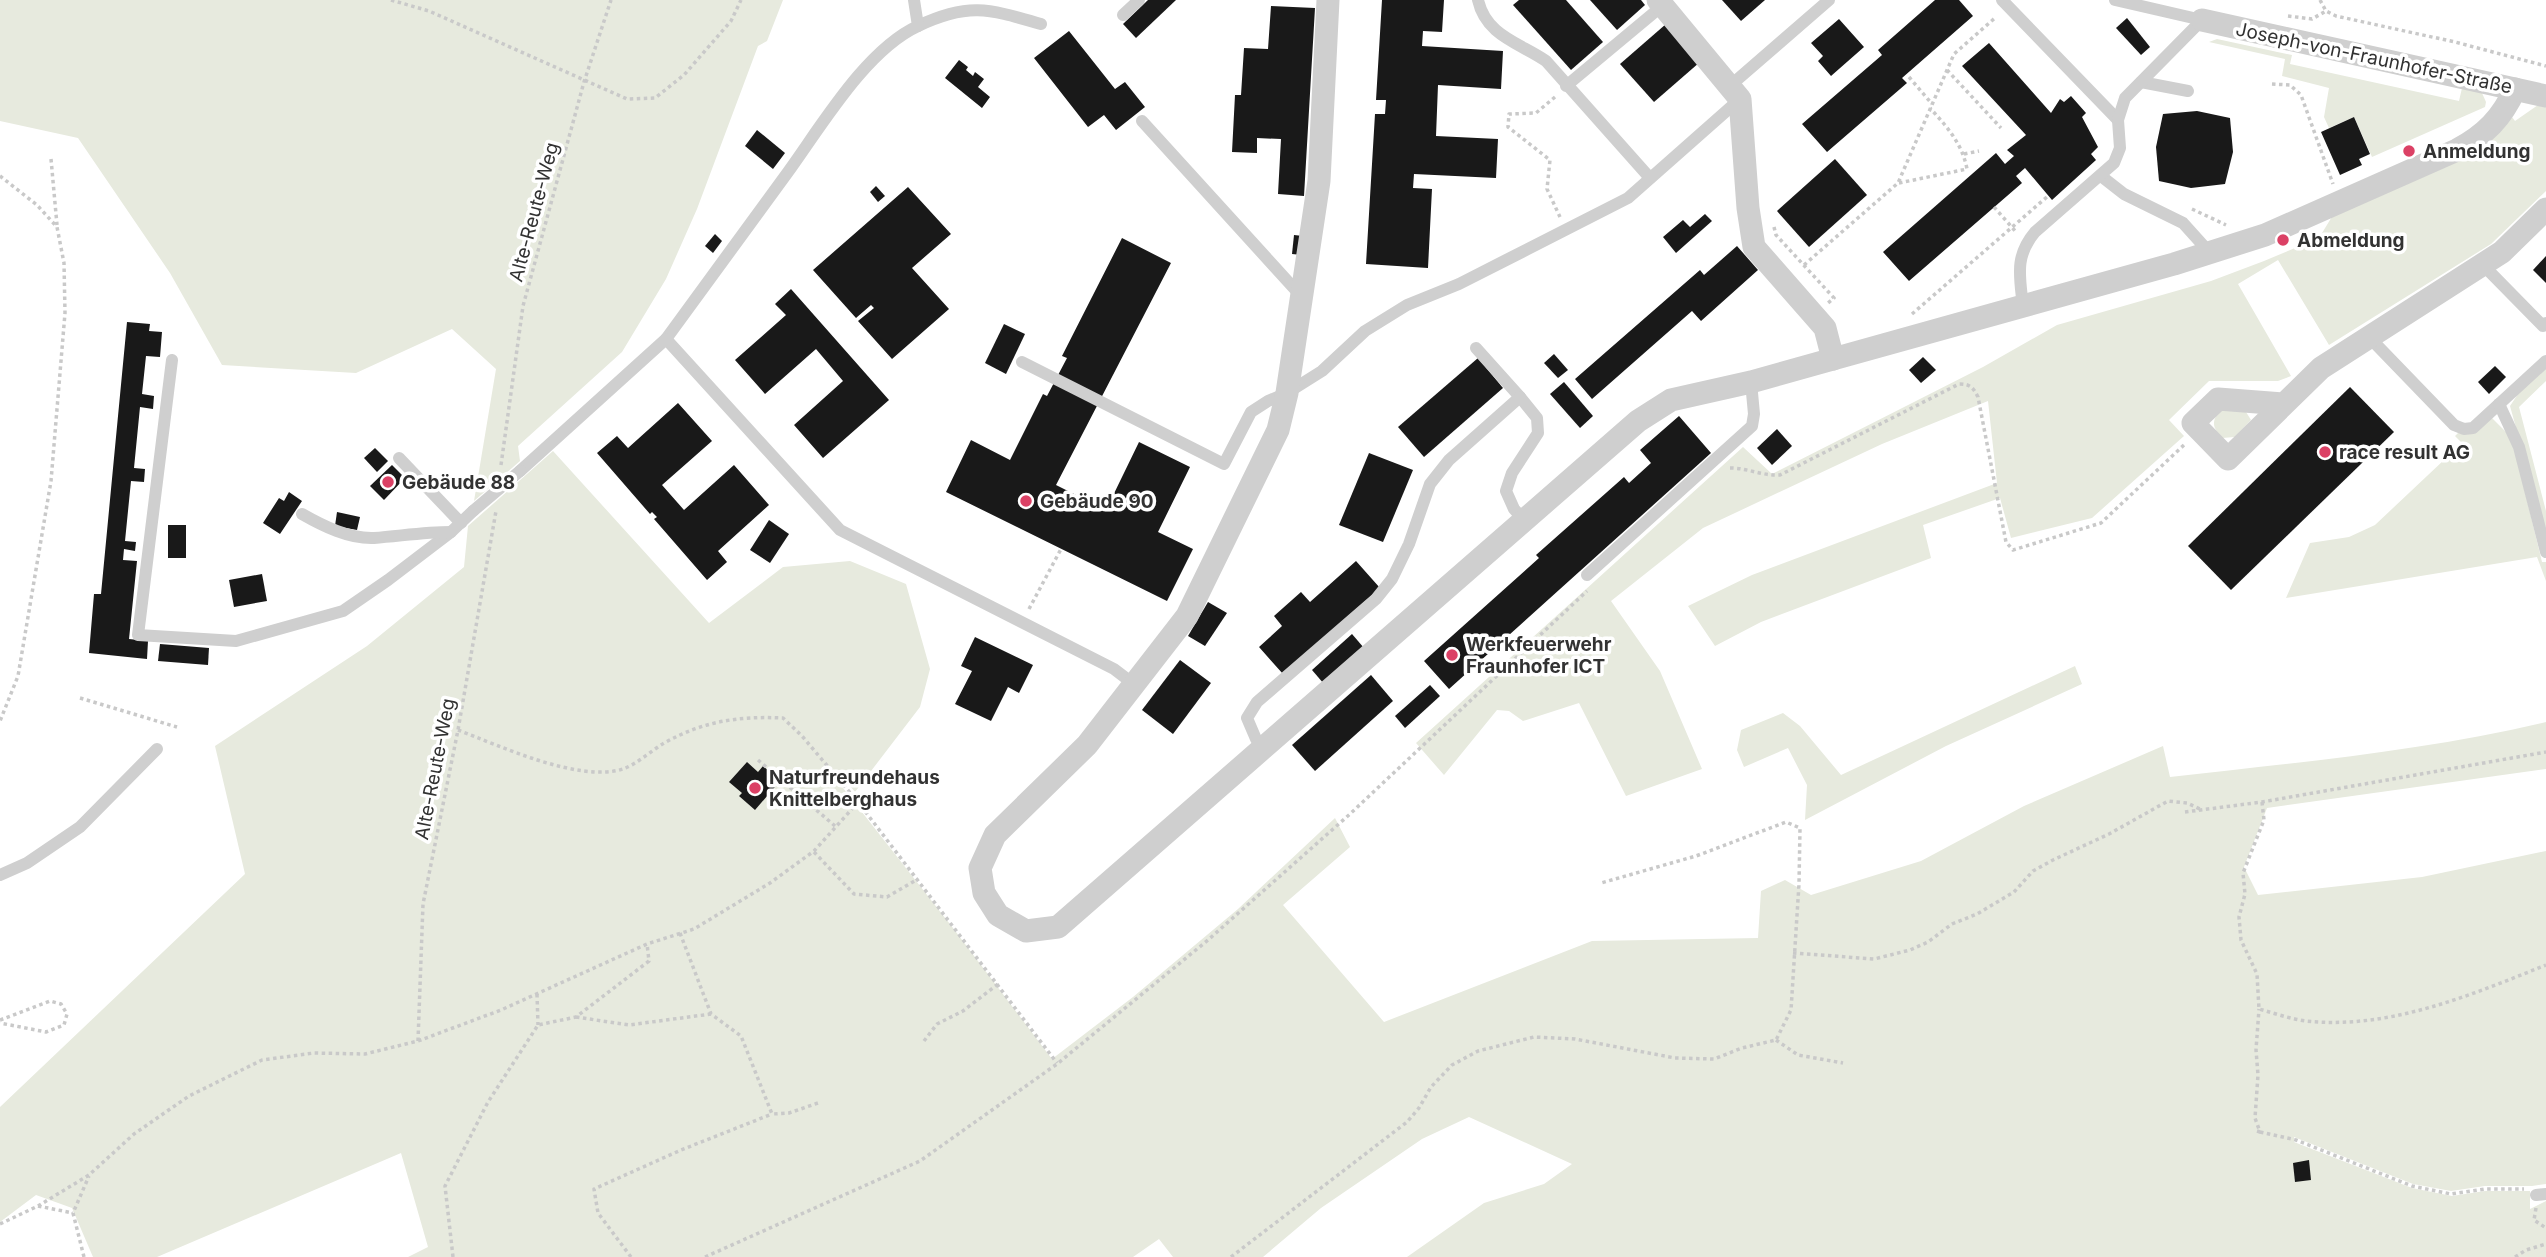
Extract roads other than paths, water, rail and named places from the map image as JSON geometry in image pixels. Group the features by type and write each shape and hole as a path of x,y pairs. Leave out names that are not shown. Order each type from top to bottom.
{"street":[{"path":"1328,0 1319,181 1287,393 1278,430 1187,616 1087,745 995,835 980,868 984,893 998,915 1026,930 1058,927 1638,421 1671,400 1751,382 2023,307 2265,235 2478,139 2500,117 2515,89"},
{"path":"1660,3 1735,92 1754,247 1825,328 1833,359"},
{"name":"Joseph-von-Fraunhofer-Straße","path":"2202,20 2546,96"},
{"path":"2283,404 2218,399 2193,424 2228,459 2321,368 2502,252 2546,209"}],"lane":[{"path":"914,0 918,26"},
{"path":"1124,15 1139,0"},
{"path":"1478,0 1479,8 1491,27 1505,39 1527,47 1546,61 1650,178"},
{"path":"1022,362 1224,464 1251,412 1322,371 1364,331 1407,305 1459,284 1628,198 1829,0"},
{"name":"Joseph-von-Fraunhofer-Straße","path":"2115,0 2202,20"},
{"path":"1566,86 1660,3"},
{"path":"2005,3 2118,120"},
{"path":"172,360 138,635 236,641 343,611 456,528 666,340 849,89 886,46 901,34 944,14 972,9 998,12 1041,24"},
{"path":"2023,307 2020,267 2025,243 2114,163 2120,148 2118,120 2125,98 2202,20"},
{"path":"2141,82 2188,91"},
{"path":"1142,121 1302,297"},
{"path":"2101,176 2124,194 2183,223 2210,253"},
{"path":"2483,265 2543,326 2546,323"},
{"path":"2368,336 2454,425 2464,429 2473,428 2546,361"},
{"path":"666,340 840,530 1114,668 1135,685"},
{"path":"1476,348 1537,418 1538,433 1512,473 1506,491 1514,509 1524,520"},
{"path":"1590,580 1752,426 1755,414 1751,382"},
{"path":"1264,749 1256,739 1247,718 1257,702 1376,599 1392,579 1409,544 1430,484 1448,460 1520,397"},
{"path":"2499,404 2519,447 2546,552"},
{"path":"399,458 456,528"},
{"path":"302,514 330,530 372,538 456,528"},
{"path":"0,875 27,863 80,827 157,749"}],"place":[{"name":"Anmeldung","path":"2409,151"},
{"name":"Abmeldung","path":"2283,240"},
{"name":"race result AG","path":"2325,452"},
{"name":"Gebäude 88","path":"388,482"},
{"name":"Gebäude 90","path":"1026,501"},
{"name":"Werkfeuerwehr Fraunhofer ICT","path":"1452,655"},
{"name":"Naturfreundehaus Knittelberghaus","path":"755,788"}]}
